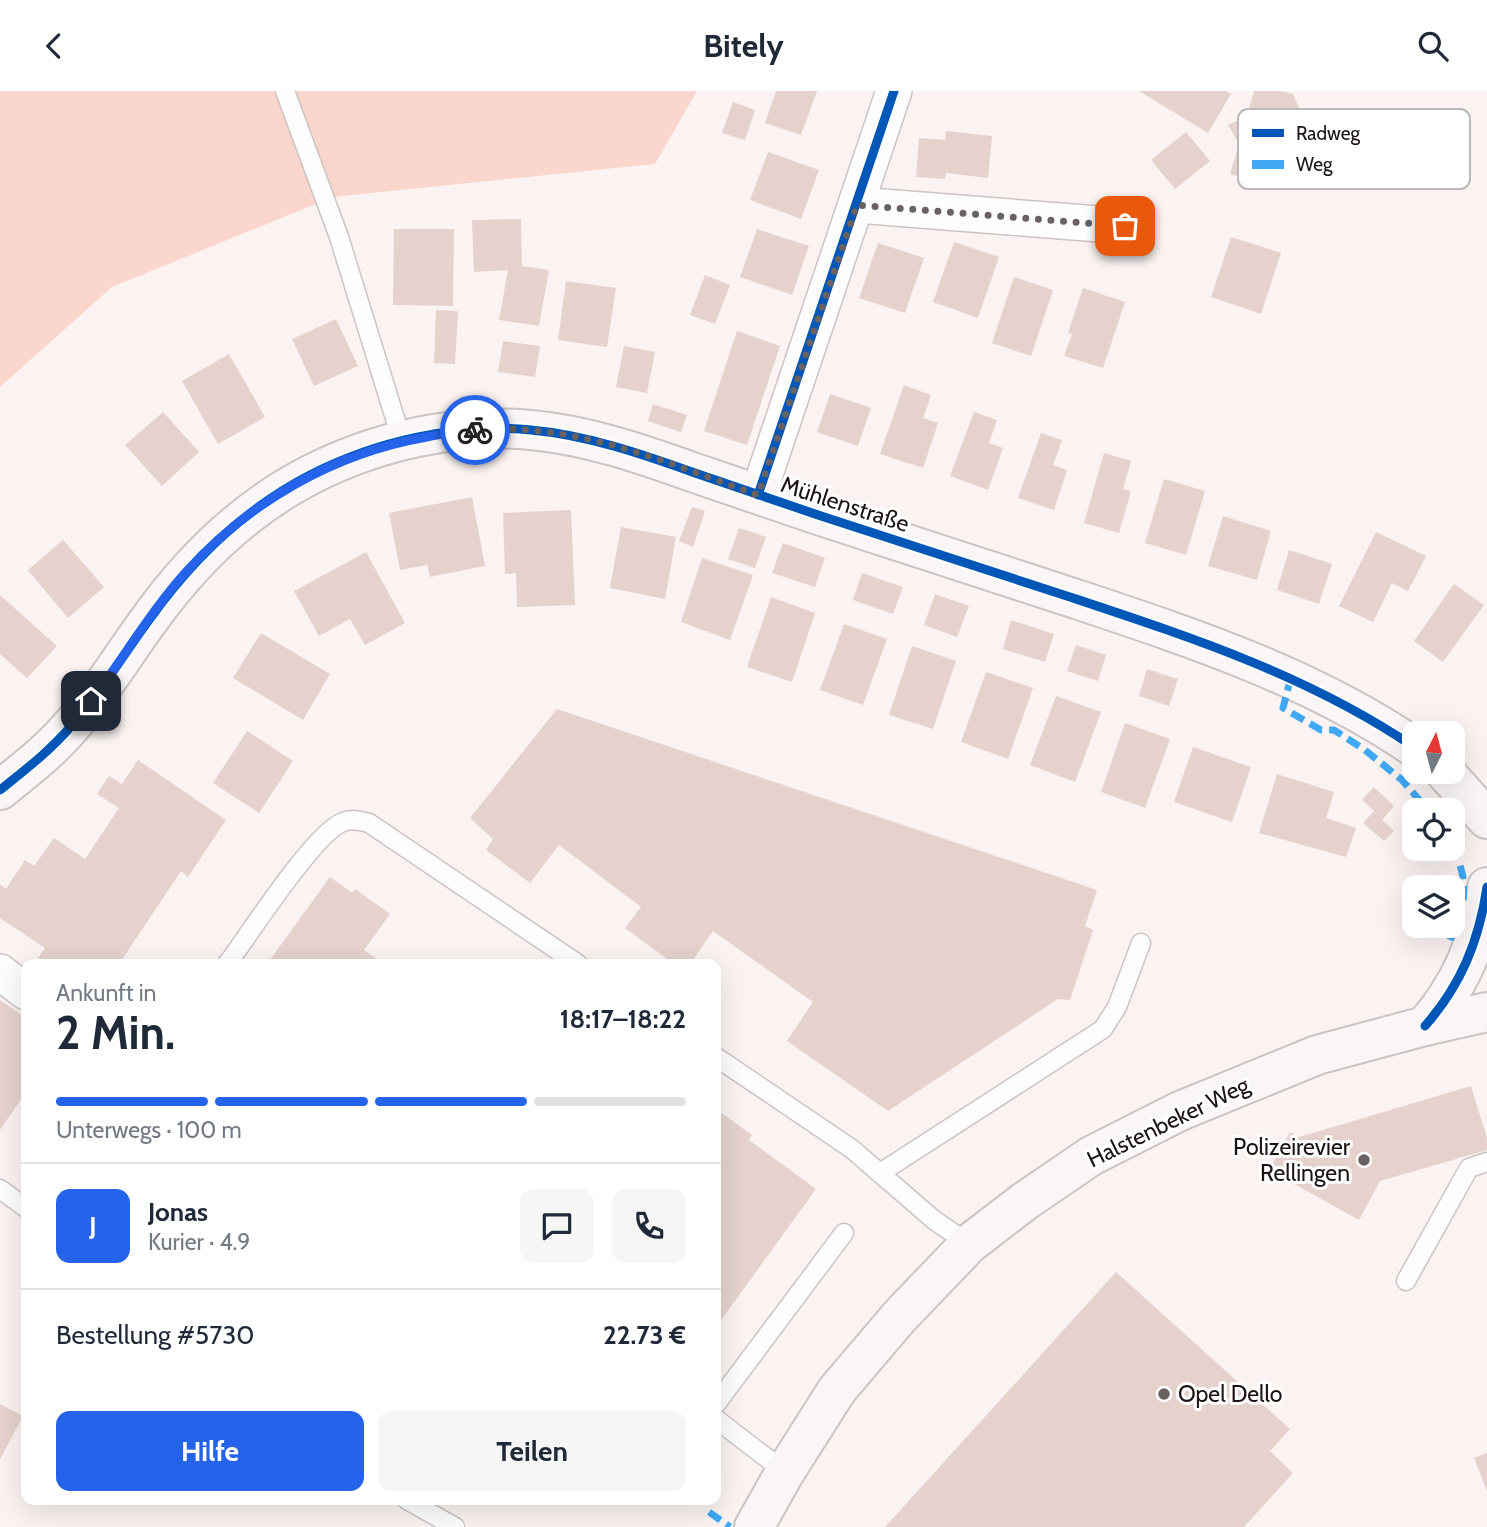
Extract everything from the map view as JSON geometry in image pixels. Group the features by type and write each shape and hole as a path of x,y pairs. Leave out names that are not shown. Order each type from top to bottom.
{"street":[{"path":"758,495 894,91"},
{"path":"857,205 1125,226"},
{"name":"Mühlenstraße","path":"0,790 53,746 75,722 184,574 226,533 264,503 310,475 353,456 402,441 466,430 528,429 574,436 643,455 1180,633 1291,677 1355,710 1402,739"},
{"path":"1456,784 1487,819"},
{"path":"1425,1026 1446,1002 1474,949 1487,887"},
{"path":"0,972 21,988"},
{"name":"Halstenbeker Weg","path":"754,1527 837,1390 900,1316 969,1244 1025,1201 1091,1156 1180,1111 1317,1055 1487,1012"}],"lane":[{"path":"285,91 339,237 402,441"},
{"path":"232,959 327,831 343,822 356,820 369,823 571,959"},
{"path":"880,1173 1103,1029 1117,1007 1141,943"},
{"path":"721,1060 852,1149 934,1220 969,1244"},
{"path":"1406,1281 1469,1168 1487,1162"},
{"path":"0,1189 21,1204"},
{"path":"721,1397 844,1233"},
{"path":"721,1423 785,1472"},
{"path":"416,1505 455,1527"}],"shaded area":[{"path":"0,91 697,91 655,164 333,197 112,287 0,387"}],"building":[{"path":"776,91 817,91 801,135 765,123"},
{"path":"1139,91 1226,91 1231,94 1208,133"},
{"path":"1254,91 1281,91 1293,94 1299,108 1303,109 1249,109"},
{"path":"733,102 755,110 745,140 722,133"},
{"path":"1238,120 1238,142 1228,125"},
{"path":"946,131 992,136 988,178 946,173 945,179 916,177 919,138 945,140"},
{"path":"1186,132 1210,161 1175,189 1151,160"},
{"path":"1238,147 1238,176 1230,174"},
{"path":"768,152 819,170 801,219 750,200"},
{"path":"521,219 522,266 549,270 539,326 499,320 508,270 474,272 472,220"},
{"path":"394,229 454,229 453,306 393,305"},
{"path":"757,229 809,246 792,295 740,277"},
{"path":"1231,237 1281,253 1261,314 1211,297"},
{"path":"954,242 999,257 978,318 933,302"},
{"path":"878,243 924,258 905,313 859,298"},
{"path":"705,275 730,285 715,324 690,315"},
{"path":"1014,277 1053,290 1031,356 992,343"},
{"path":"566,281 616,288 607,347 558,340"},
{"path":"1083,288 1125,302 1103,368 1064,356 1072,334 1068,333"},
{"path":"436,310 458,311 455,364 434,363"},
{"path":"336,319 358,366 314,386 292,339"},
{"path":"737,331 780,346 747,445 704,431"},
{"path":"503,341 540,346 535,377 498,372"},
{"path":"624,346 655,352 647,393 616,387"},
{"path":"229,354 265,417 218,444 182,381"},
{"path":"904,385 931,395 923,418 938,423 923,468 880,454"},
{"path":"830,394 871,408 858,446 817,432"},
{"path":"653,404 687,415 681,432 648,421"},
{"path":"163,412 199,452 162,486 125,445"},
{"path":"974,412 997,420 989,443 1003,448 988,490 950,476"},
{"path":"1041,433 1062,440 1053,465 1067,470 1054,510 1018,498"},
{"path":"1104,453 1131,461 1123,489 1131,491 1119,533 1084,523"},
{"path":"1164,479 1205,491 1186,555 1145,543"},
{"path":"472,497 485,566 430,577 427,565 400,570 389,513"},
{"path":"692,507 705,511 693,547 679,541"},
{"path":"571,510 575,605 517,607 516,573 505,574 503,513"},
{"path":"1223,516 1271,531 1257,580 1208,566"},
{"path":"621,527 676,537 665,599 610,588"},
{"path":"739,528 766,537 755,568 728,559"},
{"path":"1376,532 1426,556 1408,591 1392,583 1373,622 1339,606"},
{"path":"63,540 104,587 68,618 28,570"},
{"path":"783,543 825,558 815,587 772,573"},
{"path":"1289,550 1332,564 1319,604 1277,590"},
{"path":"366,552 405,623 365,645 350,619 319,636 294,591"},
{"path":"702,558 753,575 730,640 681,622"},
{"path":"862,573 903,587 893,614 853,600"},
{"path":"1454,584 1484,605 1443,662 1414,641"},
{"path":"935,594 969,606 957,637 924,625"},
{"path":"0,595 57,646 27,678 0,654"},
{"path":"771,597 815,613 792,682 747,667"},
{"path":"1011,620 1054,634 1045,662 1003,649"},
{"path":"844,624 887,639 863,705 820,690"},
{"path":"261,633 330,674 303,720 233,678"},
{"path":"1076,645 1106,655 1098,681 1067,671"},
{"path":"912,646 956,661 933,729 889,715"},
{"path":"1147,669 1178,679 1169,706 1139,696"},
{"path":"986,672 1033,688 1008,759 961,742"},
{"path":"1056,696 1101,712 1075,782 1030,765"},
{"path":"557,709 1097,890 1085,926 1093,930 1070,1000 1058,999 888,1111 787,1041 813,1002 713,931 693,959 667,959 625,928 641,907 559,845 530,883 486,850 493,839 470,818"},
{"path":"1125,723 1170,739 1145,808 1101,792"},
{"path":"247,731 293,761 259,813 213,783"},
{"path":"1193,747 1251,767 1232,822 1174,802"},
{"path":"138,760 226,820 188,877 181,871 122,959 40,959 45,948 0,918 0,884 6,889 25,860 34,866 54,838 85,859 119,808 97,794 109,776 122,784"},
{"path":"1277,774 1334,792 1326,818 1356,828 1346,857 1259,833"},
{"path":"1374,787 1394,806 1382,820 1394,831 1384,841 1363,823 1374,811 1362,800"},
{"path":"330,877 352,893 355,889 390,914 364,950 377,959 271,959"},
{"path":"0,1000 21,1015 21,1099 0,1130"},
{"name":"Polizeirevier Rellingen","path":"1471,1086 1487,1138 1487,1150 1380,1181 1359,1220 1269,1170 1290,1132 1299,1137"},
{"path":"721,1113 752,1135 749,1140 816,1189 721,1320"},
{"path":"1116,1272 1290,1429 1270,1451 1293,1473 1244,1527 885,1527"},
{"path":"0,1404 21,1415 21,1420 0,1459"},
{"path":"1487,1453 1487,1491 1474,1458"}],"marked path":[{"path":"1291,677 1283,708 1321,730 1334,730 1365,750 1402,780 1418,798"},
{"path":"1450,940 1464,893 1458,861"},
{"path":"709,1512 730,1527"}],"cycle path":[{"path":"758,495 894,91"},
{"path":"0,790 64,734 93,700 183,577 241,520 286,489 335,463 417,437 474,429 531,430 614,446 1118,613 1206,644 1292,679 1333,699 1402,740"},
{"path":"1425,1026 1449,995 1466,961 1479,926 1487,887"}],"way so far":[{"path":"475,430 528,429 574,436 643,455 758,495 857,205 1125,226"}],"place":[{"name":"Polizeirevier Rellingen","path":"1364,1160"},
{"name":"Opel Dello","path":"1164,1394"}],"route":[{"path":"91,701 184,574 226,533 264,503 310,475 353,456 402,441 475,430"}]}
